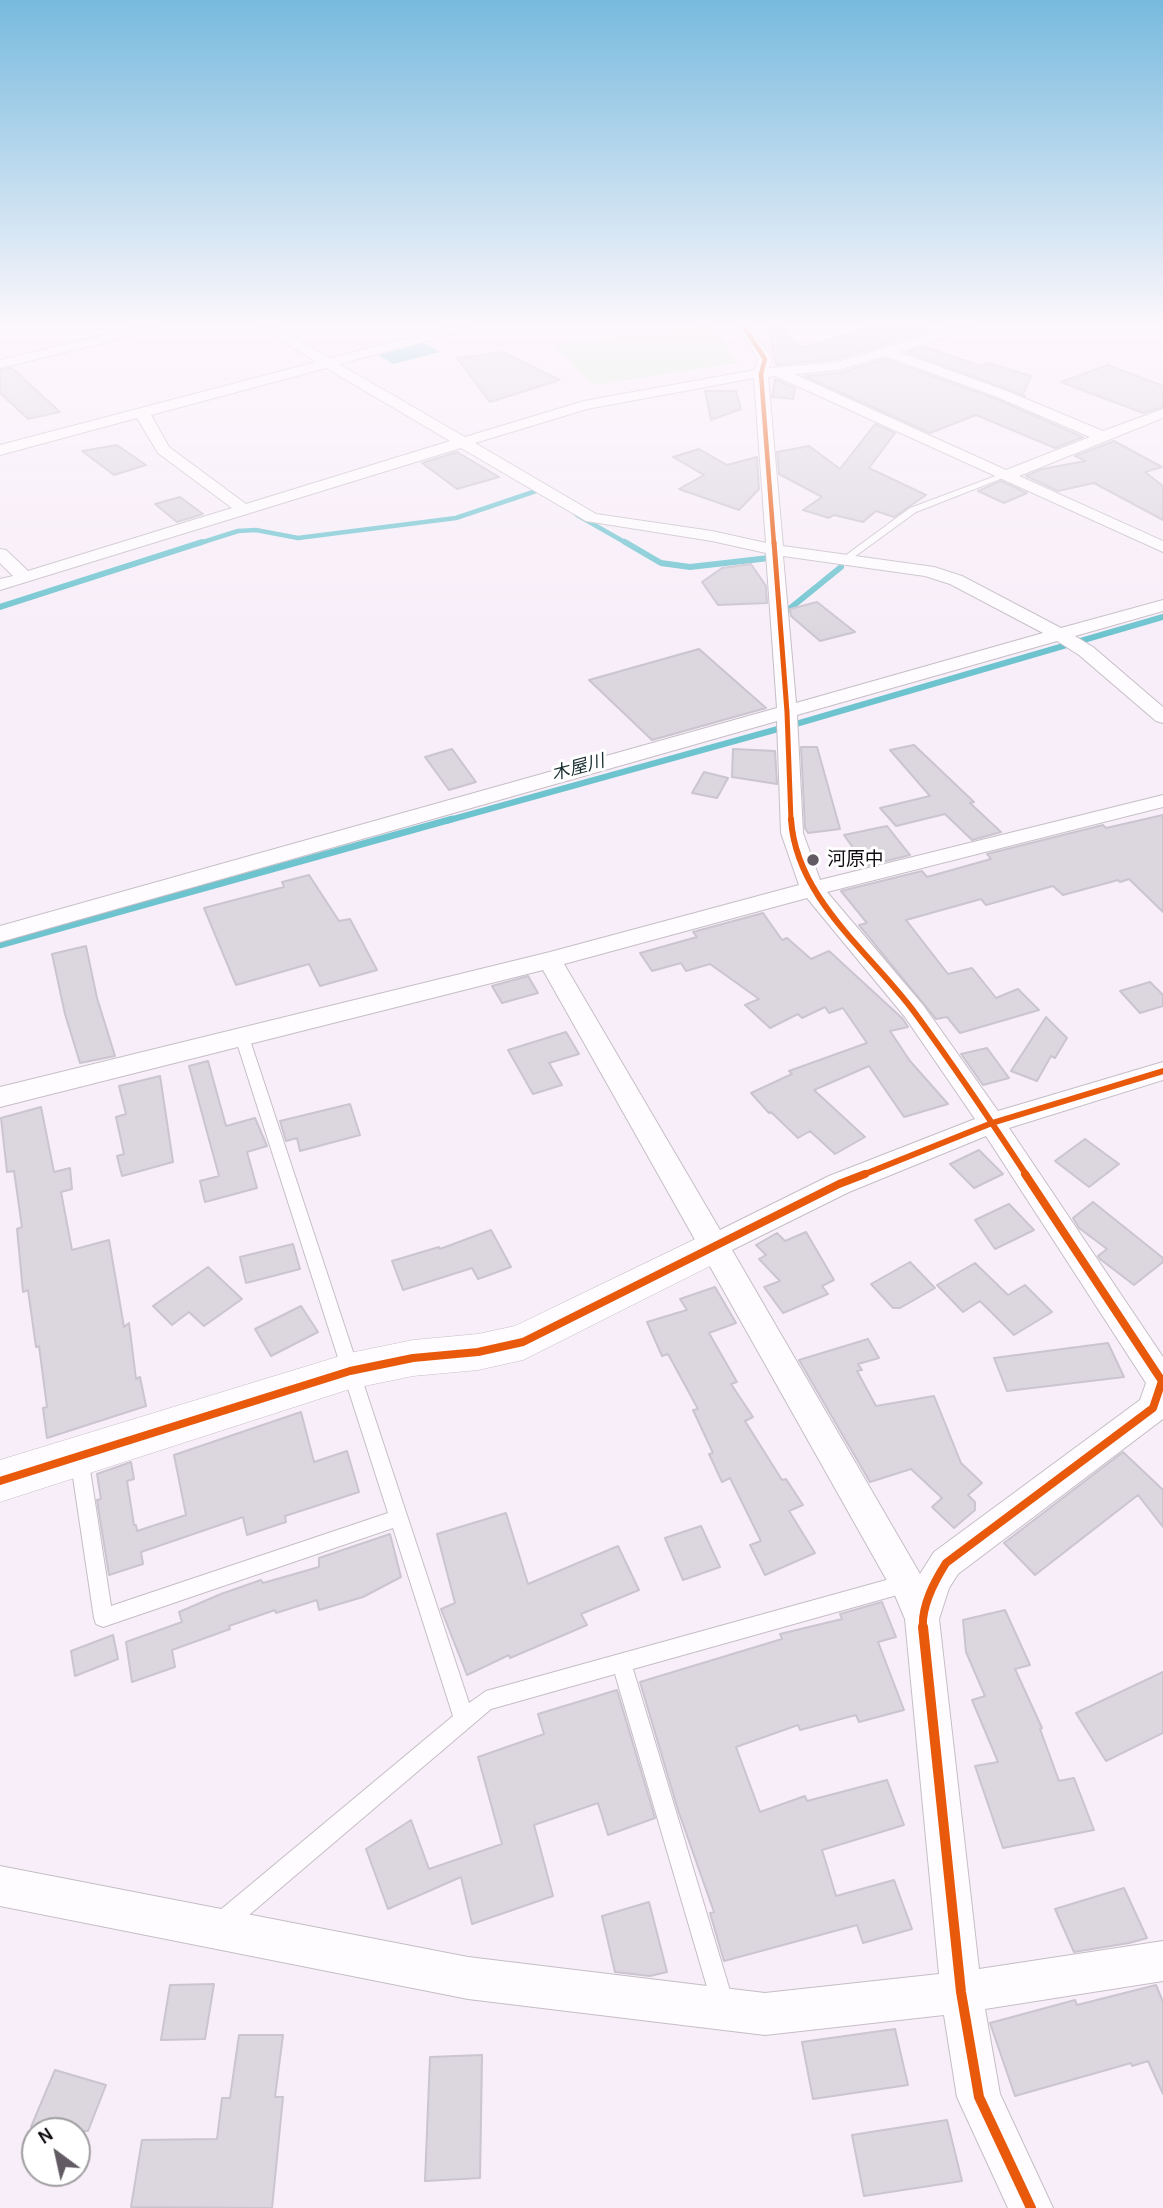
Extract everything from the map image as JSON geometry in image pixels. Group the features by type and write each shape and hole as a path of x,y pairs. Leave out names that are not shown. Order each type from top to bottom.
{"street":[{"path":"0,450 78,430"},
{"path":"151,430 163,450 244,510"},
{"path":"442,430 592,518 775,550 928,571 956,580 1086,651 1163,717"},
{"path":"0,585 503,430"},
{"path":"765,430 792,833 812,889 914,1011 992,1123 1162,1381 1160,1395 1153,1408 921,1582"},
{"path":"904,430 1163,547"},
{"path":"1087,430 1104,437"},
{"path":"1004,476 1121,430"},
{"path":"0,554 24,578"},
{"path":"0,934 786,726 1061,635 1163,605"},
{"path":"0,1097 550,960 812,889 1163,801"},
{"path":"550,960 712,1247 921,1582 922,1619 961,1992 979,2097 1031,2208"},
{"path":"0,1481 350,1371 413,1358 478,1352 523,1342 839,1184 992,1123 1163,1071"},
{"path":"0,1886 468,1978 765,2014 961,1992 1163,1961"}],"lane":[{"path":"847,558 913,510 1004,476"},
{"path":"243,1037 464,1719"},
{"path":"79,1456 103,1618 398,1518"},
{"path":"214,1929 486,1701 921,1582"},
{"path":"622,1664 724,2009"}],"building":[{"path":"870,430 888,430 895,433 869,468 926,495 894,517 876,511 863,522 834,515 829,518 803,510 822,497 779,474 777,452 809,446 840,469"},
{"path":"1012,430 1067,430 1083,437 1055,448"},
{"path":"1114,441 1162,467 1145,472 1163,486 1163,520 1094,483 1058,491 1026,476 1042,469 1086,461 1075,456"},
{"path":"117,445 146,465 114,475 82,451"},
{"path":"699,449 727,465 757,457 759,489 739,510 679,489 704,475 673,457"},
{"path":"457,452 499,477 457,489 422,463"},
{"path":"1001,481 1027,493 1004,503 978,491"},
{"path":"180,497 203,514 177,522 155,504"},
{"path":"751,564 766,586 767,603 718,605 702,582 722,568"},
{"path":"817,602 855,632 820,641 791,616 790,609"},
{"path":"699,649 766,708 652,740 589,680"},
{"path":"914,745 974,802 970,803 1001,832 972,840 945,814 896,826 880,808 930,796 890,750"},
{"path":"801,747 817,747 840,829 808,833 805,828"},
{"path":"452,749 476,782 449,790 425,757"},
{"path":"733,749 775,751 777,784 732,777"},
{"path":"704,772 728,778 717,798 692,793"},
{"path":"1163,815 1163,912 1129,879 1063,895 1053,886 986,905 981,899 906,920 948,974 972,968 996,998 1018,989 1039,1010 960,1033 947,1017 936,1019 859,925 867,923 841,891 922,871 927,877 991,859 987,854 1103,825 1106,828"},
{"path":"887,826 910,855 866,866 844,835"},
{"path":"309,875 339,921 350,919 377,970 320,986 309,964 236,985 204,908 284,887 282,882"},
{"path":"763,913 782,940 787,938 811,959 829,951 903,1019 908,1027 890,1031 910,1061 948,1104 904,1117 869,1066 814,1090 865,1137 835,1154 810,1131 798,1138 769,1113 751,1093 792,1074 789,1071 867,1043 843,1008 829,1013 825,1007 802,1018 798,1014 770,1028 745,1005 759,999 710,964 686,971 681,963 652,971 640,953 697,937 693,932"},
{"path":"86,946 97,998 115,1056 80,1063 65,1014 52,954"},
{"path":"528,976 538,993 502,1003 492,986"},
{"path":"1150,982 1163,995 1163,1006 1140,1013 1120,991"},
{"path":"1046,1017 1067,1038 1055,1058 1051,1056 1037,1081 1011,1071"},
{"path":"566,1032 579,1054 549,1063 562,1085 533,1094 508,1050"},
{"path":"987,1048 1009,1078 983,1085 961,1054"},
{"path":"208,1061 226,1126 255,1118 267,1146 247,1152 257,1188 205,1202 200,1181 219,1176 189,1066"},
{"path":"160,1076 173,1162 122,1176 117,1156 124,1154 116,1117 126,1114 119,1086"},
{"path":"350,1104 360,1135 300,1151 297,1138 286,1141 280,1121"},
{"path":"41,1107 54,1172 70,1168 72,1189 61,1192 72,1250 109,1240 124,1327 129,1323 136,1379 140,1377 146,1406 47,1438 43,1408 47,1407 39,1346 36,1347 28,1290 23,1292 17,1229 22,1227 14,1171 7,1172 1,1118"},
{"path":"1085,1139 1119,1164 1089,1187 1055,1161"},
{"path":"979,1150 1003,1174 974,1188 950,1164"},
{"path":"1093,1202 1163,1258 1163,1262 1134,1285 1100,1259 1098,1256 1107,1249 1079,1228 1073,1218"},
{"path":"1009,1204 1034,1230 995,1249 975,1220"},
{"path":"491,1230 511,1267 478,1279 472,1268 403,1290 392,1261 439,1247 440,1249"},
{"path":"806,1232 834,1280 822,1286 828,1294 783,1313 764,1287 780,1281 759,1259 766,1255 756,1245 777,1233 785,1241"},
{"path":"293,1244 300,1269 246,1283 240,1257"},
{"path":"910,1262 935,1288 900,1308 893,1308 871,1284"},
{"path":"975,1263 1008,1295 1025,1285 1052,1312 1014,1335 980,1301 963,1312 937,1285"},
{"path":"208,1267 242,1299 204,1326 189,1312 172,1325 153,1306"},
{"path":"715,1287 736,1323 709,1333 737,1382 731,1384 753,1417 745,1421 782,1480 786,1479 803,1505 789,1511 815,1553 765,1575 750,1545 761,1541 730,1478 722,1482 709,1454 713,1453 693,1410 698,1409 668,1354 662,1356 647,1322 687,1310 680,1299"},
{"path":"301,1306 318,1332 271,1356 255,1329"},
{"path":"868,1339 879,1358 858,1364 862,1370 857,1371 876,1406 934,1396 961,1463 982,1483 968,1495 975,1502 975,1510 954,1528 932,1507 942,1498 911,1469 870,1482 799,1360"},
{"path":"1108,1343 1124,1377 1007,1391 994,1358"},
{"path":"301,1412 314,1462 347,1451 359,1492 285,1516 286,1522 247,1535 243,1517 141,1552 143,1564 109,1575 97,1500 101,1499 97,1474 131,1462 134,1479 127,1481 137,1531 186,1515 174,1455"},
{"path":"1123,1452 1163,1490 1163,1527 1138,1495 1035,1575 1004,1543"},
{"path":"506,1513 528,1584 618,1546 639,1590 581,1614 587,1625 510,1658 509,1655 467,1675 441,1609 455,1603 437,1534"},
{"path":"701,1526 720,1567 683,1580 665,1538"},
{"path":"390,1534 401,1577 363,1597 319,1610 317,1600 276,1613 275,1610 229,1626 230,1629 172,1650 175,1667 132,1682 126,1642 182,1622 179,1612 221,1594 261,1580 263,1583 319,1567 319,1558"},
{"path":"882,1602 896,1637 878,1642 904,1710 859,1722 856,1715 800,1730 798,1725 736,1747 760,1812 805,1796 807,1801 887,1780 904,1825 822,1850 836,1896 894,1880 912,1929 863,1943 857,1925 724,1961 710,1913 714,1912 678,1810 640,1682 782,1639 780,1634 842,1619 840,1614"},
{"path":"1005,1610 1030,1665 1015,1669 1042,1728 1040,1729 1059,1781 1074,1778 1094,1830 1003,1848 975,1766 998,1762 972,1700 985,1696 966,1652 963,1620"},
{"path":"113,1635 118,1659 75,1676 71,1651"},
{"path":"1163,1672 1163,1733 1106,1761 1076,1713"},
{"path":"617,1690 655,1818 608,1835 598,1803 534,1825 553,1896 472,1924 461,1877 388,1909 366,1849 411,1820 429,1869 502,1844 478,1757 544,1734 538,1714"},
{"path":"1124,1888 1147,1938 1074,1952 1055,1909"},
{"path":"649,1902 667,1972 650,1976 615,1972 602,1916"},
{"path":"214,1984 205,2039 161,2040 170,1985"},
{"path":"1156,1985 1163,2002 1163,2094 1148,2061 1132,2066 1131,2063 1015,2096 990,2023 1075,2000 1077,2005"},
{"path":"895,2029 908,2085 813,2099 802,2042"},
{"path":"239,2035 283,2035 275,2097 283,2097 272,2208 131,2207 142,2140 217,2139 222,2098 230,2098"},
{"path":"482,2055 480,2178 425,2181 430,2057"},
{"path":"55,2070 106,2085 91,2123 91,2117 35,2117"},
{"path":"947,2120 962,2181 864,2196 852,2135"}],"waterway":[{"path":"197,544 238,531 256,530 298,538 456,518 536,491"},
{"path":"577,515 628,544"},
{"path":"0,607 202,542"},
{"path":"625,542 661,563 690,567 769,558"},
{"path":"788,610 841,567"},
{"name":"木屋川","path":"446,821 796,724 1163,617"},
{"name":"木屋川","path":"0,945 452,819"}],"cycle path":[{"path":"765,430 787,712 786,739 792,833 812,889 914,1011 992,1123 1162,1381 1153,1408 946,1563 934,1581 922,1619 961,1992 979,2097 1031,2208"},
{"path":"0,1481 350,1371 413,1358 478,1352 523,1342 839,1184 992,1123 1163,1071"}],"place":[{"name":"河原中","path":"813,860"}]}
